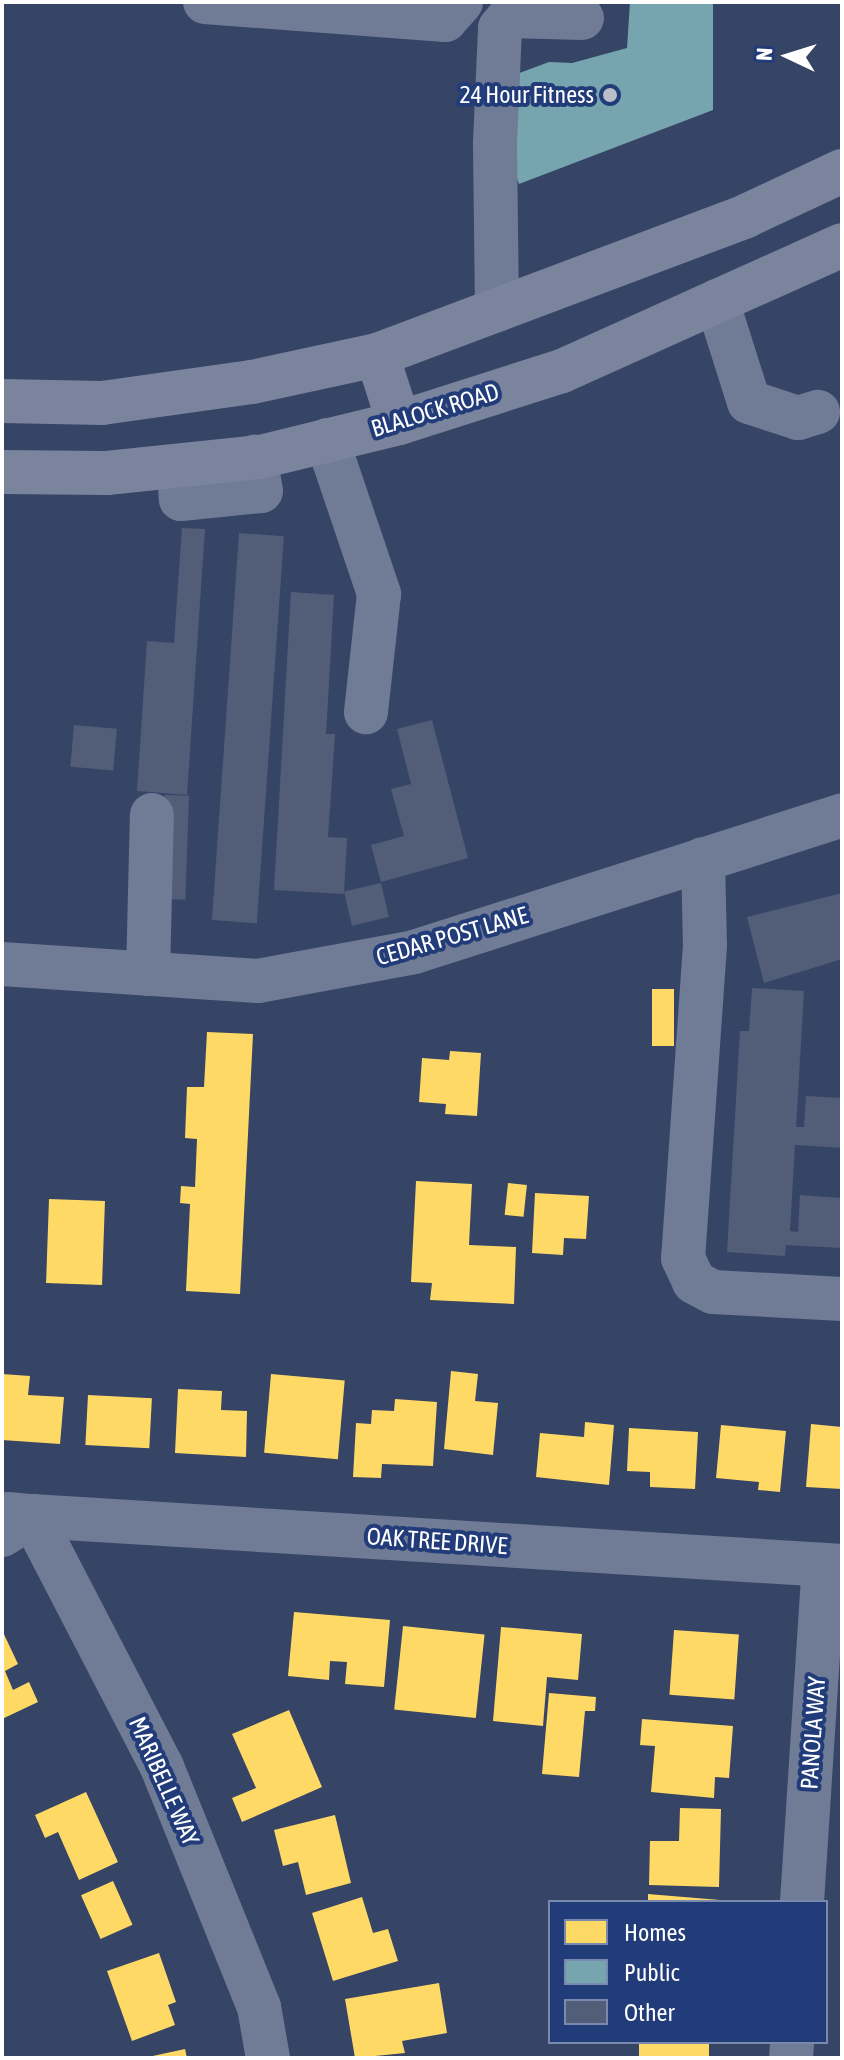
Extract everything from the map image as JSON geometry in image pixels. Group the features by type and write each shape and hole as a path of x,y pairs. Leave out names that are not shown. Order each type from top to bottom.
{"main road":[{"path":"2,401 102,403 252,382 377,355 746,216 842,171"},
{"path":"746,216 761,282"},
{"name":"BLALOCK ROAD","path":"2,472 107,473 255,457 399,423 562,371 842,245"},
{"path":"377,355 399,423"}],"street":[{"path":"205,2 453,11"},
{"path":"497,310 495,143 500,28 510,16 582,18"},
{"path":"717,301 749,402 798,418 818,412"},
{"path":"327,440 379,594 366,712"},
{"path":"148,974 152,815"},
{"name":"CEDAR POST LANE","path":"2,964 258,981 414,952 842,815"},
{"path":"703,859 705,945 683,1258 694,1282 713,1292 842,1299"},
{"name":"OAK TREE DRIVE","path":"12,1521 833,1566"},
{"name":"MARIBELLE WAY","path":"12,1521 162,1767 259,2007 268,2058"},
{"name":"PANOLA WAY","path":"802,1900 833,1566"}],"building: Homes":[{"path":"652,989 674,989 674,1046 652,1046"},
{"path":"207,1032 253,1034 240,1294 186,1291 190,1204 180,1203 181,1186 195,1187 197,1139 185,1138 187,1087 204,1087"},
{"path":"450,1051 481,1053 477,1116 445,1114 446,1104 419,1102 422,1058 449,1060"},
{"path":"416,1181 472,1184 469,1245 516,1247 514,1304 430,1300 432,1283 411,1282"},
{"path":"508,1183 527,1185 524,1217 505,1215"},
{"path":"535,1193 589,1196 586,1239 564,1238 563,1255 532,1253"},
{"path":"49,1199 105,1201 102,1285 46,1283"},
{"path":"451,1371 478,1374 475,1401 498,1403 493,1455 444,1449"},
{"path":"2,1374 30,1376 28,1395 64,1397 60,1444 2,1440"},
{"path":"271,1374 345,1380 338,1459 264,1453"},
{"path":"178,1389 222,1391 221,1410 247,1411 246,1457 175,1453"},
{"path":"88,1395 152,1398 149,1448 85,1445"},
{"path":"395,1399 437,1402 433,1466 382,1464 381,1478 353,1477 356,1423 371,1424 372,1410 394,1411"},
{"path":"585,1422 614,1425 609,1485 536,1477 540,1433 584,1437"},
{"path":"811,1424 842,1427 842,1489 806,1487"},
{"path":"721,1425 786,1431 780,1492 758,1490 759,1482 716,1478"},
{"path":"629,1428 698,1432 695,1489 650,1487 650,1472 627,1471"},
{"path":"294,1612 390,1620 384,1687 345,1684 347,1662 330,1661 329,1680 288,1676"},
{"path":"403,1626 485,1635 476,1718 394,1710"},
{"path":"501,1627 582,1634 578,1680 547,1677 543,1726 493,1721"},
{"path":"2,1630 18,1664 5,1671 13,1690 29,1682 38,1702 2,1719"},
{"path":"674,1630 739,1635 734,1699 669,1695"},
{"path":"549,1693 596,1697 595,1711 585,1711 579,1777 542,1774"},
{"path":"289,1710 322,1787 242,1822 232,1798 256,1788 232,1734"},
{"path":"642,1719 733,1726 729,1778 715,1777 714,1798 651,1792 655,1746 640,1745"},
{"path":"86,1792 118,1862 79,1880 58,1832 45,1838 35,1815"},
{"path":"680,1808 721,1809 719,1887 649,1885 650,1841 679,1841"},
{"path":"335,1815 351,1883 306,1895 298,1862 283,1866 274,1830"},
{"path":"113,1881 133,1925 101,1939 81,1895"},
{"path":"648,1894 720,1900 648,1900"},
{"path":"362,1897 373,1933 388,1929 398,1961 333,1981 312,1913"},
{"path":"159,1953 176,2002 168,2005 175,2025 132,2041 107,1971"},
{"path":"439,1983 447,2033 402,2041 405,2053 355,2058 345,1999"},
{"path":"639,2044 709,2044 709,2058 639,2058"},
{"path":"185,2049 187,2058 148,2058 148,2057"}],"building: Public":[{"name":"24 Hour Fitness","path":"630,2 713,2 713,110 519,184 502,138 506,78 549,62 572,63 627,48"}],"building: Other":[{"path":"182,528 205,529 187,795 137,791 147,641 174,643"},
{"path":"239,533 284,536 257,923 212,920"},
{"path":"291,592 334,595 326,734 335,734 328,837 347,838 344,894 274,890"},
{"path":"432,720 468,858 381,882 371,845 404,836 391,789 411,784 397,729"},
{"path":"74,725 117,729 113,771 70,767"},
{"path":"165,795 189,796 185,900 161,899"},
{"path":"381,883 389,917 352,926 344,892"},
{"path":"842,893 842,959 764,983 747,917"},
{"path":"752,988 804,991 796,1127 804,1127 806,1096 842,1098 842,1148 795,1145 790,1231 798,1232 800,1195 842,1198 842,1248 786,1245 785,1256 727,1252 740,1031 749,1031"}],"place":[{"name":"24 Hour Fitness","path":"610,95"}]}
